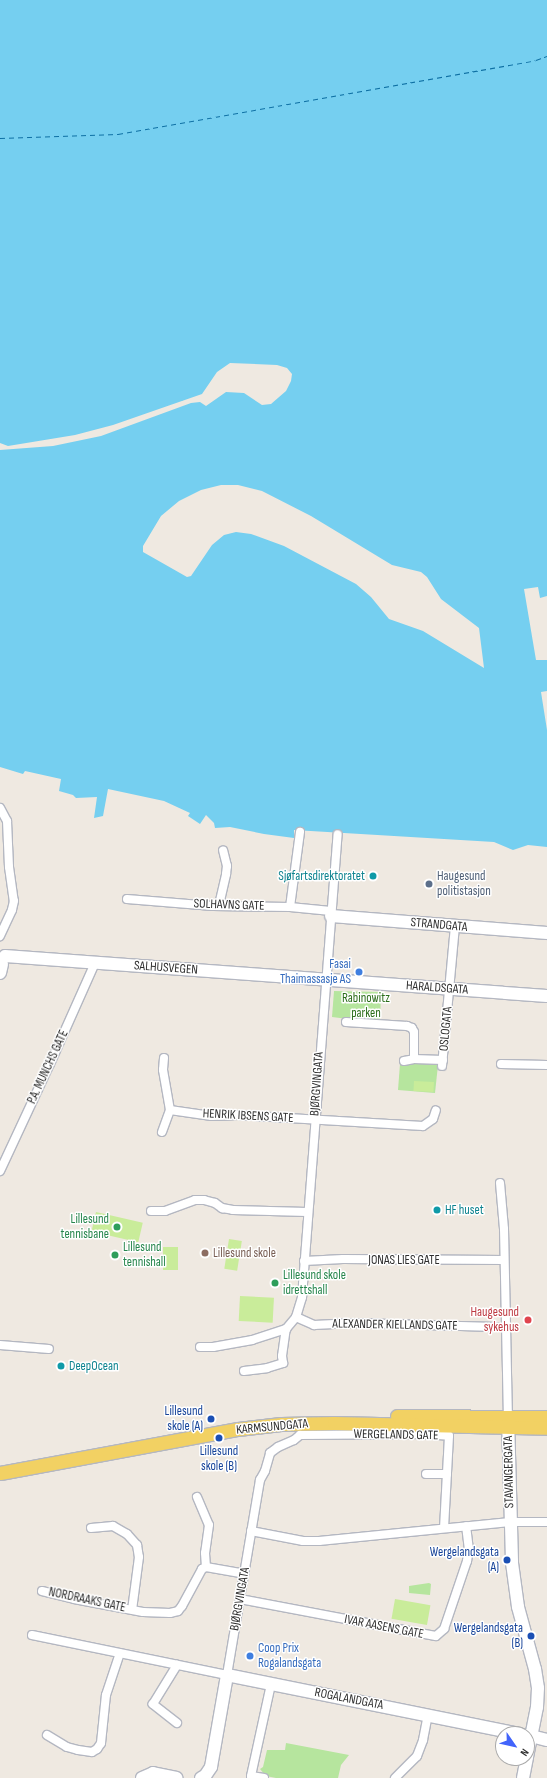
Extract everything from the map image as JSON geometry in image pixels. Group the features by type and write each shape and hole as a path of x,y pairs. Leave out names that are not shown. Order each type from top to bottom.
{"main road":[{"name":"KARMSUNDGATA","path":"0,1466 266,1417 508,1422 547,1428"},
{"name":"KARMSUNDGATA","path":"0,1474 258,1426 334,1423 508,1422 547,1417"}],"street":[{"path":"0,808 7,821 9,867 14,900 12,910 0,936"},
{"path":"290,907 300,832"},
{"name":"BJØRGVINGATA","path":"286,1329 296,1317 302,1297 338,834"},
{"path":"219,905 227,866 223,850"},
{"name":"SOLHAVNS GATE","path":"127,899 219,905 290,907 331,914"},
{"name":"STRANDGATA","path":"331,914 547,933"},
{"name":"OSLOGATA","path":"414,1059 442,1063 455,926"},
{"name":"SALHUSVEGEN","path":"1,961 95,963 327,979"},
{"name":"P.A. MUNCHS GATE","path":"0,1171 95,963"},
{"name":"HARALDSGATA","path":"327,979 547,996"},
{"path":"346,1022 406,1026 412,1028 414,1032 414,1059 404,1061"},
{"path":"162,1132 170,1110 164,1077 164,1058"},
{"path":"501,1064 547,1065"},
{"name":"HENRIK IBSENS GATE","path":"170,1110 212,1116 238,1115 423,1126 433,1119 436,1110"},
{"name":"STAVANGERGATA","path":"500,1183 504,1230 512,1563 523,1628 535,1669 538,1688 537,1707 530,1726"},
{"path":"151,1211 165,1211 195,1200 204,1200 215,1203 222,1208 233,1210 308,1212"},
{"name":"JONAS LIES GATE","path":"304,1261 343,1259 504,1260"},
{"name":"ALEXANDER KIELLANDS GATE","path":"296,1317 314,1325 354,1323 496,1327"},
{"path":"200,1347 213,1347 252,1340 286,1329 282,1356 283,1363 267,1368 244,1370"},
{"path":"0,1345 50,1349"},
{"name":"WERGELANDS GATE","path":"300,1435 423,1434 449,1436 444,1528"},
{"name":"BJØRGVINGATA","path":"201,1778 205,1776 211,1767 260,1480 272,1451 294,1440 300,1435"},
{"path":"426,1474 447,1474"},
{"path":"197,1496 209,1525 205,1553 206,1567 244,1574"},
{"path":"251,1531 303,1541 319,1542 510,1522 547,1522"},
{"name":"NORDRAAKS GATE","path":"91,1528 113,1526 128,1534 137,1545 139,1557 132,1610"},
{"name":"IVAR AASENS GATE","path":"240,1599 436,1636 444,1628 467,1561 469,1550 466,1526"},
{"name":"NORDRAAKS GATE","path":"42,1591 74,1599 132,1610 170,1613 178,1611 182,1606 198,1574 206,1567"},
{"name":"ROGALANDGATA","path":"32,1635 495,1729"},
{"path":"48,1735 68,1747 78,1750 92,1752 97,1749 102,1732 106,1695 120,1653"},
{"path":"177,1665 153,1704 177,1723"},
{"path":"264,1778 251,1776 271,1684"},
{"path":"395,1778 417,1756 423,1740 428,1715"},
{"name":"ROGALANDGATA","path":"535,1737 547,1740"},
{"name":"STAVANGERGATA","path":"522,1778 525,1766"},
{"path":"142,1778 153,1773 176,1778"}],"green space":[{"name":"Rabinowitz parken","path":"334,991 381,992 380,1023 332,1017"},
{"path":"413,1063 438,1065 435,1093 398,1090 400,1064"},
{"path":"414,1081 434,1082 433,1092 413,1091"},
{"name":"Lillesund tennisbane","path":"96,1212 143,1223 138,1242 92,1231"},
{"path":"229,1239 242,1241 237,1271 224,1269"},
{"path":"163,1247 178,1247 178,1270 163,1270"},
{"path":"240,1296 274,1298 273,1323 239,1321"},
{"path":"431,1584 430,1595 409,1593 409,1586"},
{"path":"395,1599 430,1605 427,1625 392,1619"},
{"path":"286,1743 349,1755 341,1765 338,1778 276,1778 266,1776 260,1769 263,1767 267,1750 285,1750"}],"water":[{"path":"0,0 547,0 547,596 540,598 538,587 524,589 536,660 547,660 547,691 541,692 547,730 547,847 528,845 513,850 494,842 294,830 294,838 230,827 215,828 214,823 206,815 200,824 188,816 190,813 164,801 108,789 103,816 94,818 97,797 76,798 73,795 59,791 61,779 25,771 23,774 0,767 0,450 53,446 101,436 191,403 200,402 206,406 226,392 244,393 262,405 271,404 286,391 291,381 292,374 287,368 277,365 230,363 217,372 202,394 113,425 75,435 8,446 0,443","holes":["221,485 238,485 262,491 311,516 392,565 421,572 427,577 441,599 479,628 484,668 423,631 389,619 371,597 356,584 284,546 251,534 236,532 224,535 212,545 191,576 187,577 143,552 143,546 161,516 179,501 201,490"]}],"ferry route":[{"path":"0,138 118,134 536,60 547,56"}],"place":[{"name":"Sjøfartsdirektoratet","path":"373,876"},
{"name":"Haugesund politistasjon","path":"429,884"},
{"name":"Fasai Thaimassasje AS","path":"359,972"},
{"name":"HF huset","path":"437,1210"},
{"name":"Lillesund tennisbane","path":"117,1227"},
{"name":"Lillesund skole","path":"205,1253"},
{"name":"Lillesund tennishall","path":"115,1255"},
{"name":"Lillesund skole idrettshall","path":"275,1283"},
{"name":"Haugesund sykehus","path":"528,1320"},
{"name":"DeepOcean","path":"61,1366"},
{"name":"Lillesund skole (A)","path":"211,1419"},
{"name":"Lillesund skole (B)","path":"219,1438"},
{"name":"Wergelandsgata (A)","path":"507,1560"},
{"name":"Wergelandsgata (B)","path":"531,1636"},
{"name":"Coop Prix Rogalandsgata","path":"250,1656"}]}
